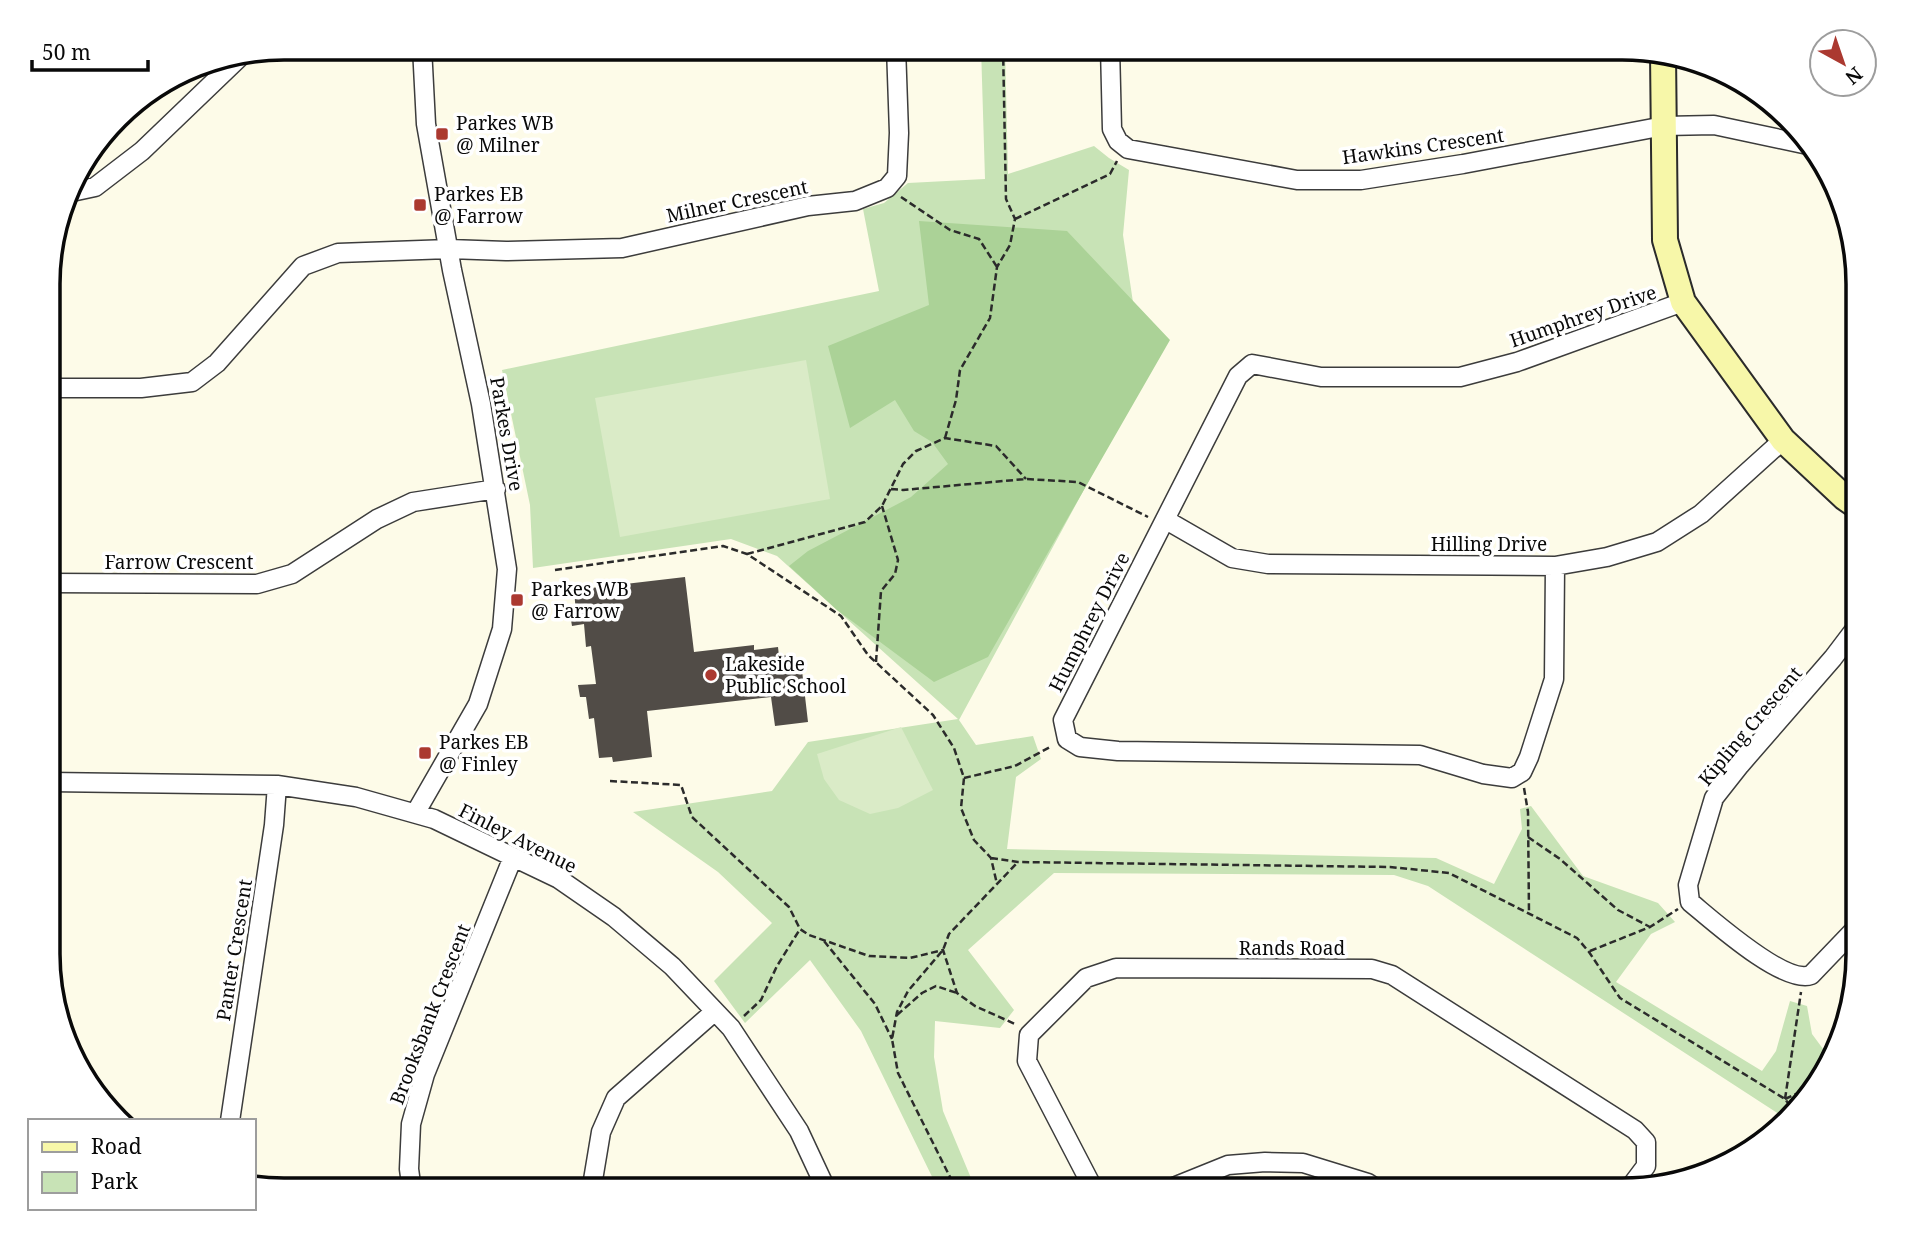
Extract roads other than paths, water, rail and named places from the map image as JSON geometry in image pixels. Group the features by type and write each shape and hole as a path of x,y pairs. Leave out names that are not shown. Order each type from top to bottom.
{"street":[{"name":"Parkes Drive","path":"416,812 478,704 502,629 507,569 496,489 426,124 423,60"},
{"name":"Milner Crescent","path":"449,249 506,251 622,248 808,206 855,201 887,188 897,176 899,134 896,60"},
{"name":"Hawkins Crescent","path":"1110,60 1112,129 1118,141 1128,149 1297,180 1361,180 1664,127 1714,125 1796,142"},
{"path":"1663,63 1665,240 1683,302 1783,440 1846,499"},
{"path":"80,190 95,187 142,151 231,66"},
{"path":"60,388 142,388 192,382 217,363 303,266 338,254 449,249"},
{"name":"Humphrey Drive","path":"1555,566 1554,679 1522,772 1512,778 1420,755 1118,751 1080,747 1067,739 1063,720 1238,376 1252,364 1321,377 1460,377 1517,362 1683,302"},
{"name":"Hilling Drive","path":"1165,522 1232,558 1268,564 1555,566 1607,557 1657,542 1701,514 1783,440"},
{"name":"Farrow Crescent","path":"60,583 257,584 292,574 377,519 413,502 496,489"},
{"name":"Kipling Crescent","path":"1846,641 1714,798 1688,884 1690,902 1722,929 1781,970 1803,977 1811,975 1846,939"},
{"name":"Finley Avenue","path":"60,782 277,785 356,796 416,812 559,879 614,917 672,966 731,1028 799,1131 821,1179"},
{"name":"Panter Crescent","path":"230,1119 275,815 277,785"},
{"name":"Brooksbank Crescent","path":"411,1179 411,1124 425,1074 513,856"},
{"name":"Rands Road","path":"1088,1178 1027,1061 1029,1035 1086,978 1116,968 1372,969 1392,975 1635,1130 1646,1142 1646,1166 1637,1178"},
{"path":"593,1179 601,1132 616,1098 714,1012"},
{"path":"1196,1178 1228,1166 1265,1162 1303,1163 1352,1178"}],"place":[{"name":"Parkes WB @ Milner","path":"442,134"},
{"name":"Parkes EB @ Farrow","path":"420,205"},
{"name":"Parkes WB @ Farrow","path":"517,600"},
{"name":"Lakeside Public School","path":"711,675"},
{"name":"Parkes EB @ Finley","path":"425,753"}]}
